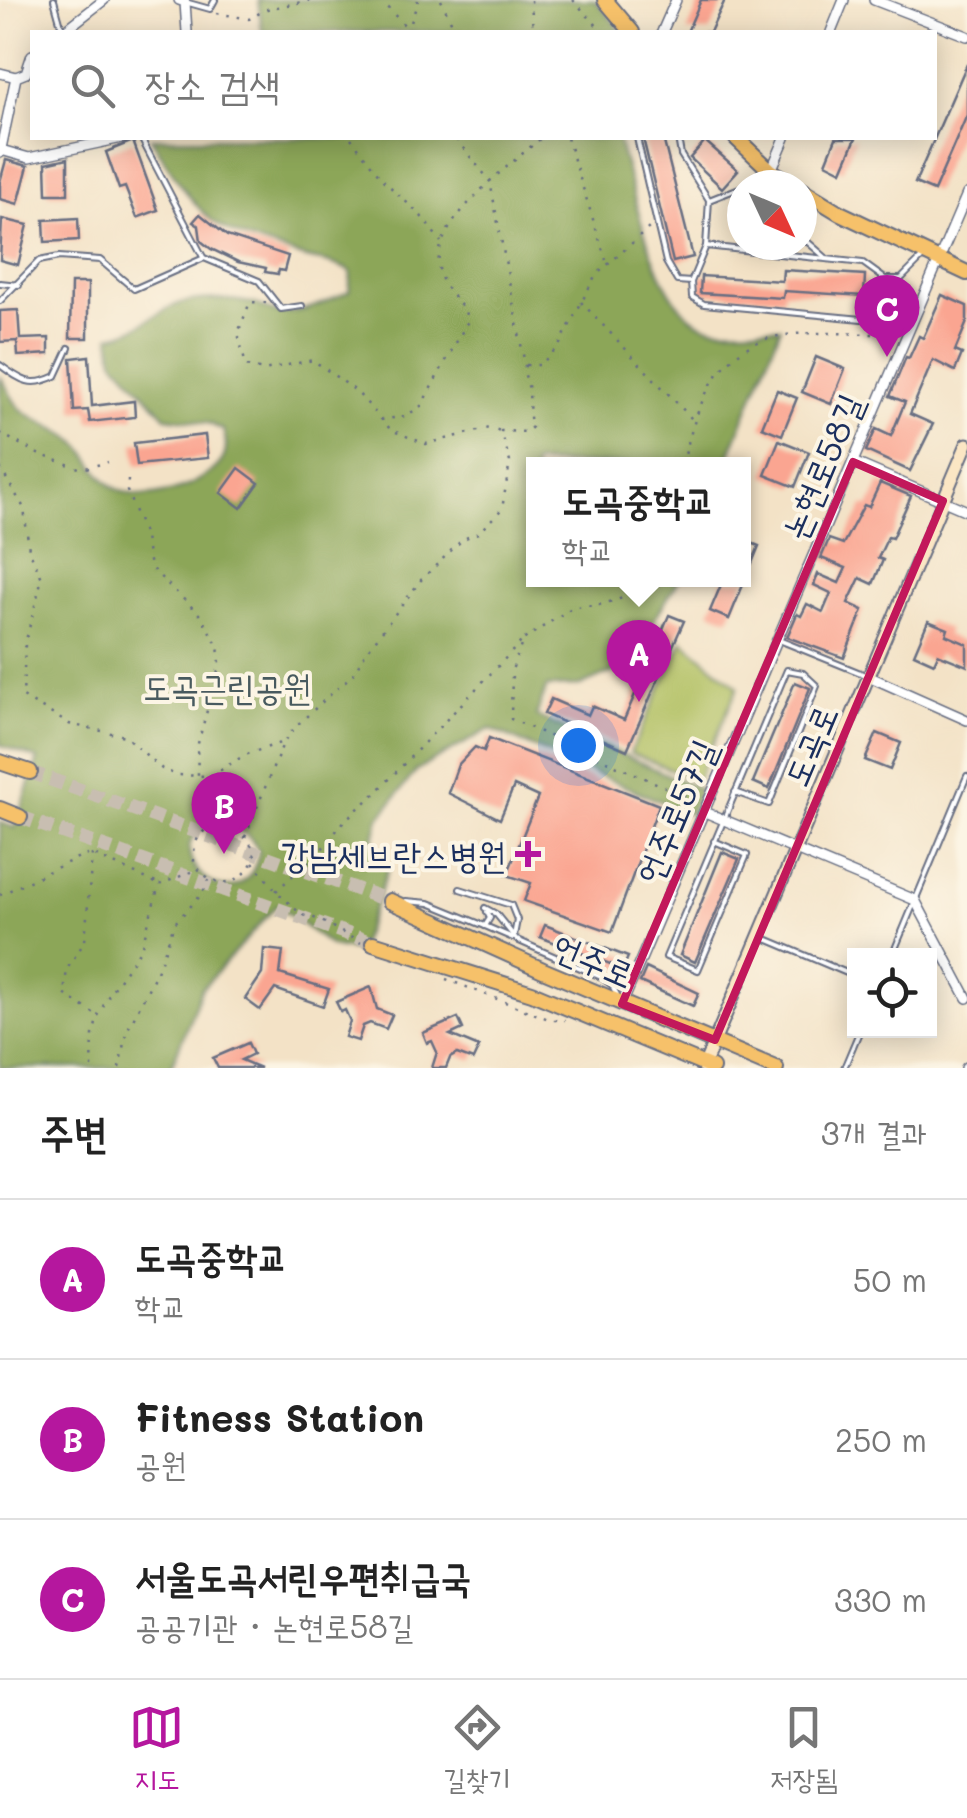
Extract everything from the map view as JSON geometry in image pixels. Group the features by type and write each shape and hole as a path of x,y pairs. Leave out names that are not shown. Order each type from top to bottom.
{"main road":[{"path":"605,0 630,30"},
{"path":"738,140 770,170"},
{"path":"817,198 967,273"},
{"name":"도곡로","path":"706,1067 967,444"},
{"path":"0,762 30,772"},
{"path":"0,808 20,818"},
{"name":"언주로","path":"390,901 776,1068"},
{"name":"언주로","path":"373,943 532,993 706,1067"}],"street":[{"path":"66,30 104,0"},
{"path":"663,30 676,0"},
{"path":"831,30 844,0"},
{"path":"874,0 967,36"},
{"path":"182,1 187,30"},
{"path":"0,73 25,75 1,152 28,158 113,140"},
{"path":"66,140 68,150"},
{"path":"771,170 784,140"},
{"name":"논현로58길","path":"778,640 906,334 932,257 967,194"},
{"path":"853,462 967,511"},
{"name":"언주로57길","path":"622,1004 778,640"},
{"path":"868,676 967,720"},
{"path":"705,812 915,900 967,998"}],"lane":[{"path":"54,0 62,30"},
{"path":"182,1 210,10 214,0"},
{"path":"141,140 204,258 260,282 280,308 302,306"},
{"path":"637,140 666,262 677,281 691,282"},
{"path":"678,140 681,155 708,200 706,246 691,282 692,298 704,304 862,319 900,279 932,257"},
{"path":"708,200 727,193"},
{"path":"706,246 863,263 885,280 900,279"},
{"path":"817,250 827,259"},
{"path":"0,301 39,261 59,257 100,260 134,289 204,258"},
{"path":"0,283 19,285"},
{"path":"0,365 20,379 38,384 56,376 69,348"},
{"path":"778,640 868,676"},
{"path":"714,841 748,855 698,970 666,957 722,820 787,670 803,673 818,686 769,804 735,792"},
{"path":"895,948 967,776"},
{"path":"460,889 512,904 517,920 515,938"},
{"path":"390,901 429,903 515,938 602,977 612,985 622,1004"},
{"path":"485,926 490,918 485,908 496,914 515,938"},
{"path":"760,936 847,973"},
{"path":"844,1068 857,1038"}],"path":[{"path":"210,10 249,19 267,8 312,0"},
{"path":"380,0 408,30"},
{"path":"409,30 418,0"},
{"path":"441,0 452,30"},
{"path":"531,0 533,30"},
{"path":"573,0 601,30"},
{"path":"352,140 382,180 442,243"},
{"path":"277,304 250,302 238,333 246,366 263,370 313,360 356,391 392,430 426,444 490,428 527,432 532,427 527,408 530,390 524,375 490,180 457,140"},
{"path":"381,420 406,416 421,406 468,322 466,310 442,279 442,243 452,221 490,180 539,140"},
{"path":"568,140 606,263"},
{"path":"525,365 540,365 560,346 580,301 606,263 652,226 654,212"},
{"path":"580,301 693,420"},
{"path":"685,457 693,420 726,363 777,336 906,334"},
{"path":"245,837 284,742 296,726 354,674 421,580 463,539 478,533 502,509 510,462 501,431"},
{"path":"0,433 38,454 82,469 108,462"},
{"path":"0,468 24,508 30,550 42,578 24,644 23,697 69,724 125,736 162,769 176,775 211,776 245,756 284,742"},
{"path":"128,480 150,567 200,615 218,646 220,663 197,747 198,776"},
{"path":"276,891 322,850 346,819 375,794 523,640 573,606 599,605 633,595 639,587"},
{"path":"523,640 512,670 511,719 696,799 705,812"},
{"path":"224,826 245,837 256,852 245,876 222,884 209,880 198,869 193,850 204,829 224,826"},
{"path":"0,895 92,854 159,885"},
{"path":"92,854 86,941 67,970 64,994 98,1016"},
{"path":"159,885 198,869"},
{"path":"119,1068 126,1032 159,967 174,924 202,894 209,880"},
{"path":"92,1068 98,1016 141,950 159,885"}],"highlighted area":[{"path":"853,462 943,501 715,1040 622,1004"}],"green space":[{"path":"258,0 595,0 620,30 262,30"},
{"name":"도곡근린공원","path":"152,140 618,140 649,246 675,299 691,318 711,327 781,327 729,457 526,457 526,587 675,587 624,667 580,686 547,687 536,716 700,789 690,814 490,729 417,770 379,818 373,843 388,870 358,951 331,946 277,905 201,990 171,1068 0,1068 0,822 15,828 38,759 0,745 0,377 21,409 80,445 107,482 130,494 171,491 218,466 226,450 223,430 208,423 166,417 114,360 110,336 131,330 189,301 235,300 278,313 317,306 349,291 351,272 345,268 258,243 218,225 172,172","holes":["213,823 246,835 259,852 249,876 235,886 219,886 204,878 193,864 189,849 195,834"]},
{"path":"683,641 738,687 697,780 630,753"}],"building":[{"path":"701,0 725,0 711,30 688,30"},
{"path":"967,64 967,115 934,191 915,183"},
{"path":"643,140 664,140 693,257 673,262"},
{"path":"835,140 855,140 842,171 826,163"},
{"path":"133,141 158,210 137,218 125,187 119,189 106,152"},
{"path":"705,141 738,170 727,170 727,182 722,188 690,158"},
{"path":"68,158 68,194 47,194 46,163"},
{"path":"6,160 28,166 18,204 0,199"},
{"path":"200,214 227,236 288,256 284,271 265,272 266,268 238,262 211,249 201,241 199,226 193,222"},
{"path":"78,218 79,240 45,242 44,220"},
{"path":"2,219 28,225 18,265 0,260"},
{"path":"783,270 865,275 864,296 784,291 783,298 700,293 701,276 782,281"},
{"path":"71,283 88,283 88,338 70,338"},
{"path":"942,295 967,306 967,322 955,351 962,354 955,371 933,360 910,414 933,424 910,471 866,451 876,429 891,436 905,402 890,396 906,357 909,358 919,336 923,338"},
{"path":"18,310 20,339 49,338 49,354 18,356 17,341 0,342 0,311"},
{"path":"89,356 92,406 134,401 135,417 90,422 88,410 74,411 71,358"},
{"path":"816,357 845,369 831,404 802,392"},
{"path":"777,390 797,398 782,435 762,427"},
{"path":"205,435 208,458 137,465 134,443"},
{"path":"779,440 809,452 795,487 765,475"},
{"path":"239,468 259,483 241,508 221,493"},
{"path":"880,483 911,496 878,558 883,560 873,584 860,578 848,603 863,610 844,658 787,637 797,614 801,616 807,604 823,612 831,593 814,585 818,574 839,583 846,568 821,558 829,539 843,544 864,505 869,507"},
{"path":"751,543 759,546 751,565"},
{"path":"720,587 742,587 729,619 710,611"},
{"path":"669,615 684,621 627,750 544,714 551,699 588,715 592,706 624,720"},
{"path":"928,621 948,629 946,635 967,644 967,666 938,654 934,663 914,654"},
{"path":"795,682 810,688 769,789 753,782"},
{"path":"877,733 901,743 890,770 865,760"},
{"path":"489,738 659,805 612,932 524,901 531,883 507,875 538,797 514,786 500,819 448,793 458,765 475,747 484,751"},
{"path":"722,852 739,859 695,962 680,955"},
{"path":"545,925 628,957 623,969 540,937"},
{"path":"264,949 283,951 280,974 329,989 323,1006 275,989 260,1010 245,999 262,974"},
{"path":"646,968 699,993 693,1006 640,982"},
{"path":"371,987 377,1009 392,1015 386,1029 370,1023 363,1026 358,1041 345,1037 350,1021 336,1002"},
{"path":"458,1018 463,1029 450,1035 479,1047 473,1060 457,1054 450,1058 446,1068 432,1068 437,1052 423,1033"},
{"path":"248,1043 253,1054 241,1060 260,1068 218,1068 213,1058"}],"tunnel":[{"path":"30,772 390,901"},
{"path":"20,817 373,943"}],"place":[{"name":"서울도곡서린우편취급국","path":"887,357"},
{"name":"도곡중학교","path":"639,702"},
{"name":"Fitness Station","path":"224,854"},
{"name":"강남세브란스병원","path":"528,854"}]}
